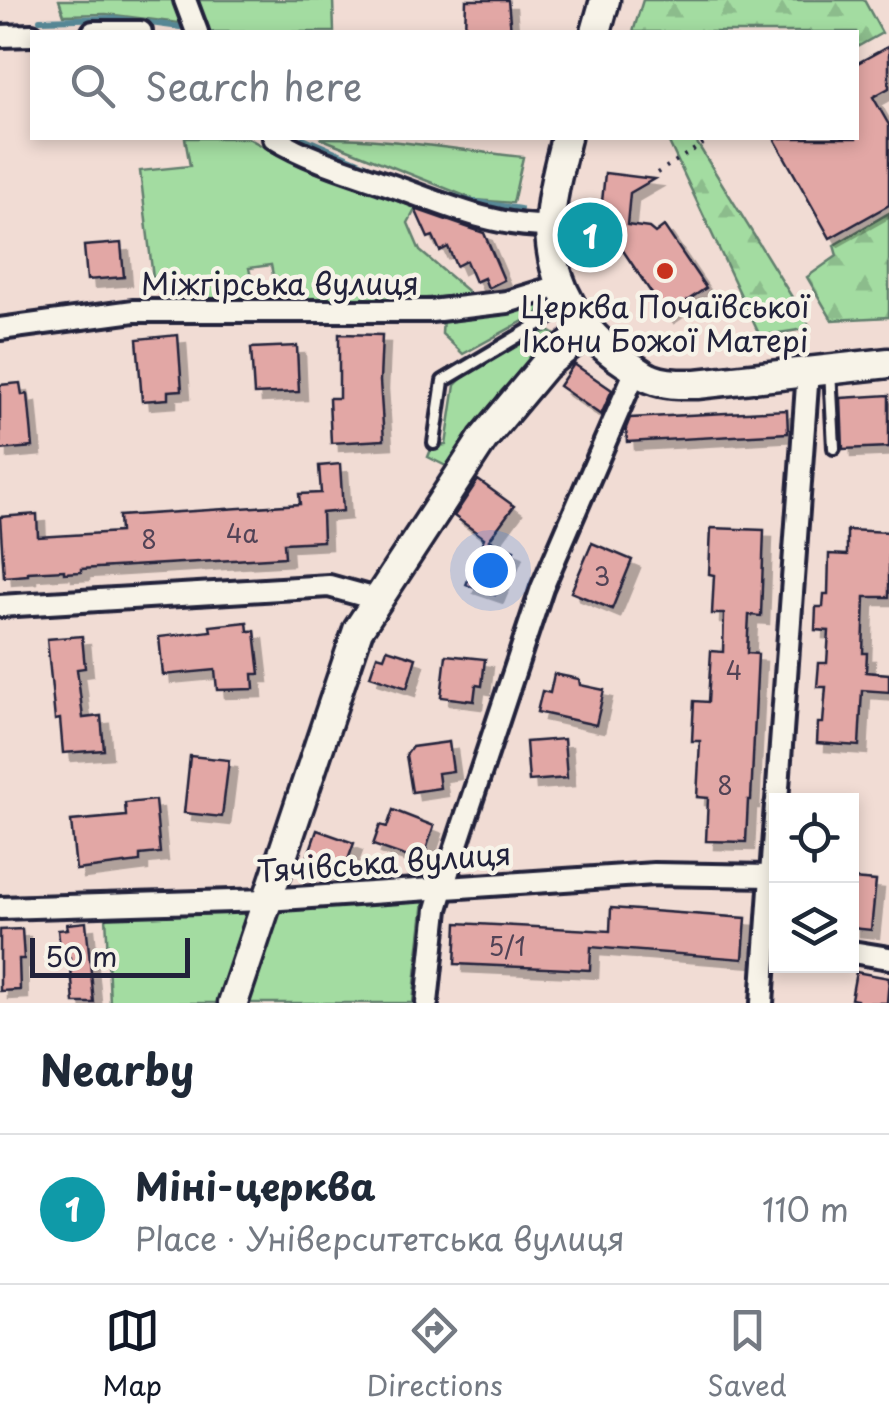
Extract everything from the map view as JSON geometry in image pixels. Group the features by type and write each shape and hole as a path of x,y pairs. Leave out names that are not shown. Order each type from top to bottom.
{"street":[{"path":"185,0 196,30"},
{"path":"597,30 605,0"},
{"path":"0,36 30,35"},
{"path":"278,140 326,162 474,217 522,226 550,226"},
{"path":"566,140 550,226 565,296 604,348 650,379 698,384 889,363"},
{"name":"Міжгірська вулиця","path":"0,329 134,311 431,312 565,296"},
{"path":"233,1003 358,630 483,439 544,366 588,330"},
{"path":"427,1003 437,909 542,588 636,370"},
{"path":"778,793 819,370"},
{"path":"0,606 329,586 376,600"},
{"name":"Тячівська вулиця","path":"0,908 266,900 654,874 769,876"},
{"path":"859,953 889,958"},
{"path":"762,1003 769,959"}],"lane":[{"path":"434,443 443,381 565,296"},
{"path":"819,370 834,448"}],"path":[{"path":"657,173 709,140"}],"green space":[{"path":"59,0 178,0 187,24 106,14 64,15"},
{"path":"194,0 333,0 334,30 209,30"},
{"path":"643,0 864,0 882,33 859,46 859,30 634,30"},
{"path":"185,140 252,140 275,153 416,208 408,223 420,251 471,294 386,302 278,300 271,265 249,268 255,296 180,301 174,275 153,278 140,171 190,166"},
{"path":"325,140 396,142 523,157 513,203 475,200"},
{"path":"668,140 695,140 811,328 760,336"},
{"path":"889,213 889,317 832,320 807,277 837,256 834,245"},
{"path":"527,303 540,306 538,313 463,354 442,334 443,316"},
{"path":"549,331 554,334 554,341 502,390 446,466 428,457 432,447 446,445 455,385"},
{"path":"424,900 413,1003 249,1003 279,911"},
{"path":"247,911 217,1003 110,1003 106,915"}],"building":[{"path":"466,0 508,0 511,30 465,30"},
{"path":"889,46 889,88 873,97 889,125 889,205 830,238 775,140 859,140 859,62"},
{"name":"Церква Почаївської Ікони Божої Матері","path":"605,173 654,179 630,193 627,225 649,228 655,233 664,226 706,288 666,315 614,237 598,240"},
{"path":"415,209 484,233 504,280 488,288 484,278 475,282 466,261 456,266 448,247 440,251 433,236 428,238"},
{"path":"121,243 124,277 87,280 84,246"},
{"path":"339,334 382,335 384,440 331,443 329,398 339,398"},
{"path":"178,335 182,390 168,391 168,399 142,401 137,339"},
{"path":"297,346 299,392 254,394 251,348"},
{"path":"574,364 612,390 601,415 559,386"},
{"path":"20,383 22,395 28,394 33,447 0,450 0,385"},
{"path":"889,395 889,447 843,449 841,398"},
{"path":"787,410 788,433 627,442 630,418"},
{"path":"340,464 343,511 322,513 323,541 284,543 285,557 64,573 28,572 4,577 0,517 37,514 38,537 120,532 119,516 300,504 299,494 321,493 319,466"},
{"path":"478,480 514,506 489,540 514,550 495,595 466,585 484,538 454,516"},
{"path":"711,528 764,530 761,616 749,615 747,653 758,654 746,842 706,841 708,798 697,797 700,741 692,741 694,701 708,702 711,651 723,652 724,614 712,614"},
{"path":"847,530 889,532 889,597 865,597 863,653 867,653 866,672 889,674 889,692 862,690 859,746 817,743 826,687 817,687 819,663 827,663 829,631 815,630 816,607 823,607 824,594 828,594 829,554 847,555"},
{"path":"592,543 632,560 612,609 571,592"},
{"path":"247,622 248,631 255,631 260,674 253,674 254,689 217,690 215,670 163,675 159,637"},
{"path":"82,636 85,668 77,669 83,718 101,716 104,750 63,753 60,719 55,720 47,639"},
{"path":"387,649 416,658 407,688 370,676 377,655 384,657"},
{"path":"446,655 485,659 482,686 476,685 474,701 441,697"},
{"path":"554,674 604,690 596,725 537,712 542,691 550,693"},
{"path":"564,739 567,778 529,781 526,742"},
{"path":"449,742 453,771 438,773 440,788 412,792 406,755 412,747"},
{"path":"190,756 229,760 222,817 184,813"},
{"path":"155,800 160,853 140,855 140,862 76,870 71,821 126,816 125,803"},
{"path":"393,810 434,826 422,862 373,845 380,825 387,827"},
{"path":"317,830 354,843 342,877 305,864"},
{"path":"859,880 876,881 871,930 859,929"},
{"path":"611,908 746,918 743,959 591,947 590,970 455,964 457,923 610,931"},
{"path":"86,922 94,1003 74,1003 70,958 61,958 58,930 68,929 67,924"},
{"path":"22,929 20,990 0,991 0,930"},
{"path":"856,973 889,978 887,1003 857,1003 851,999"}],"waterway":[{"path":"40,20 113,18 180,27"},
{"path":"308,140 384,173"},
{"path":"424,187 470,201 520,209"}],"place":[{"name":"Міні-церква","path":"590,235"},
{"name":"Церква Почаївської Ікони Божої Матері","path":"665,271"}]}
